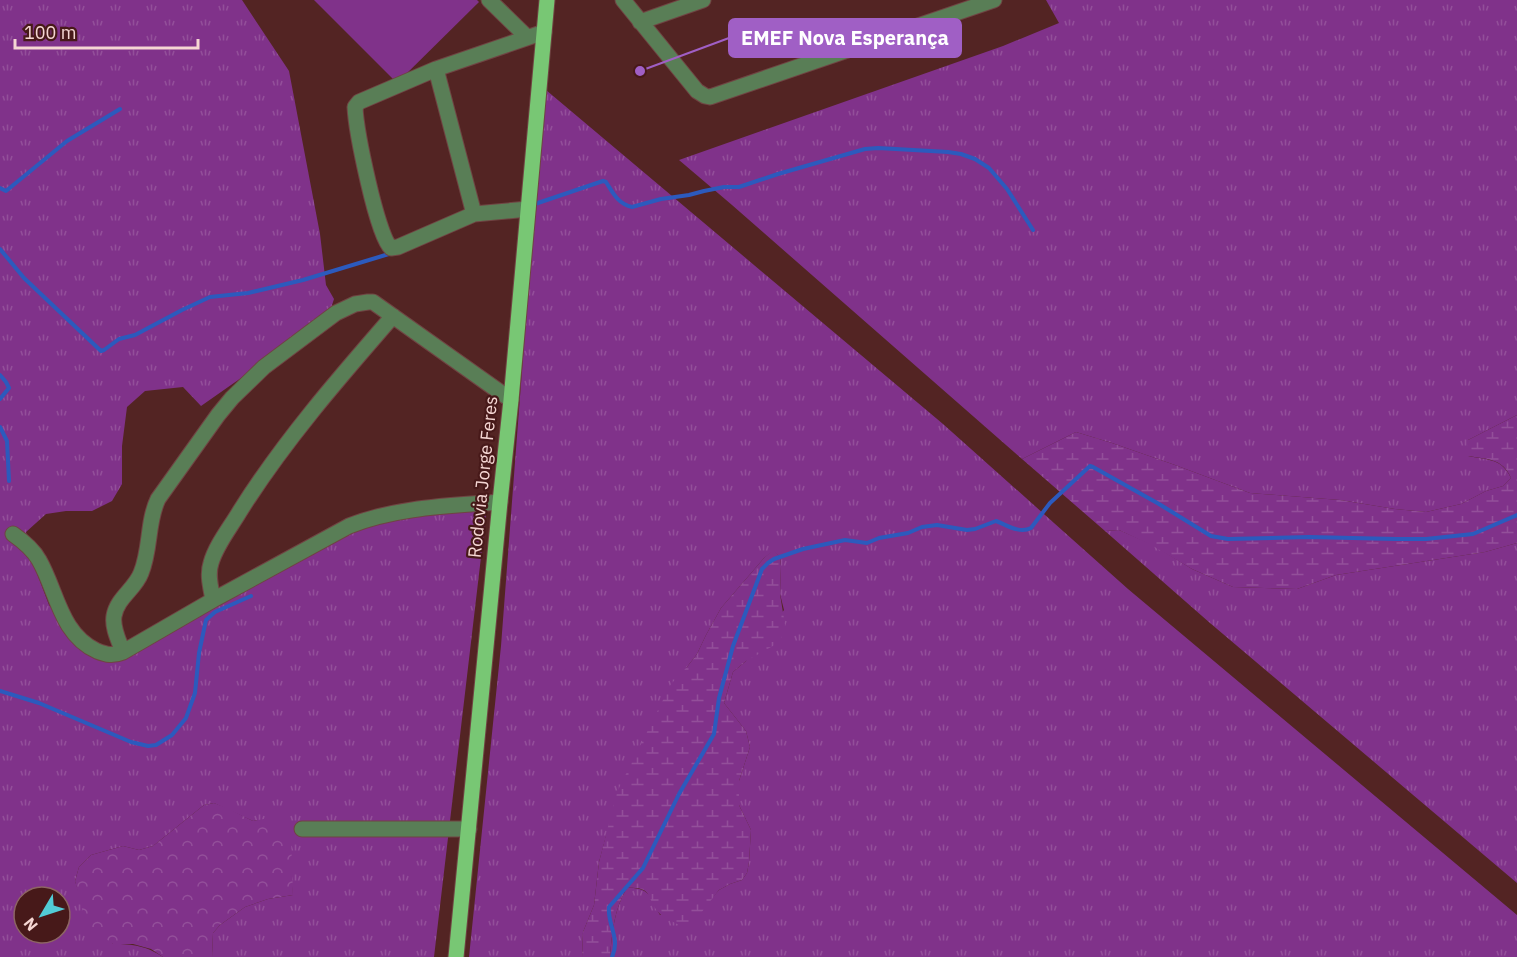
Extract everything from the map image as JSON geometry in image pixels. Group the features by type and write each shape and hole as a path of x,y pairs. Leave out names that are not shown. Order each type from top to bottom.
{"main road":[{"name":"Rodovia Jorge Feres","path":"456,957 511,400 547,0"}],"street":[{"path":"489,0 527,37"},
{"path":"623,0 697,91 705,96 963,5 994,0"},
{"path":"640,22 668,6 703,0"},
{"path":"528,208 474,214 391,248 387,245 375,210 361,148 355,107 359,102 436,69 544,32"},
{"path":"436,69 474,214"},
{"path":"123,652 113,618 118,604 141,573 155,505 232,398 264,367 336,313 355,304 373,302 511,400"},
{"path":"213,600 209,571 211,562 255,488 335,383 393,316"},
{"path":"13,534 24,542 39,560 71,630 94,650 115,656 213,600 364,520 405,510 500,502"},
{"path":"302,828 469,829"}],"green space":[{"path":"0,0 242,0 289,71 320,234 326,285 334,299 331,308 314,327 201,406 183,387 145,391 127,407 122,446 122,484 112,501 92,511 46,514 26,532 33,563 49,605 67,627 87,643 112,648 130,643 360,524 487,506 434,957 212,957 213,933 220,925 245,907 268,899 293,895 286,833 271,823 253,821 214,803 204,805 153,846 139,850 123,846 91,855 79,867 75,881 81,900 113,944 139,946 163,957 0,957"},
{"path":"314,0 477,0 479,2 397,83"},
{"path":"1046,0 1517,0 1517,415 1468,440 1468,456 1493,461 1507,471 1511,478 1503,486 1486,491 1461,504 1426,512 1340,500 1250,493 1076,432 1022,459 679,160 1003,46 1059,23"},
{"path":"546,90 943,424 1128,589 1517,915 1517,957 610,957 616,913 627,888 645,891 660,915 706,905 719,890 742,880 747,873 751,830 739,805 739,781 750,747 746,731 724,703 733,672 746,661 784,610 780,594 780,557 773,551 764,558 721,608 697,654 687,667 606,836 599,862 594,905 583,932 582,957 469,957 501,646 536,187"},
{"path":"1517,415 1517,543 1485,552 1336,575 1297,589 1233,587 1192,569 1153,546 1119,530 1105,531 1022,459 1076,432 1250,493 1340,500 1426,512 1461,504 1486,491 1503,486 1511,478 1508,471 1499,463 1468,456 1468,440"},
{"path":"1119,530 1153,545 1192,569 1233,587 1297,589 1336,575 1485,552 1517,543 1517,883 1105,531"},
{"path":"773,550 780,557 781,566 780,594 785,625 780,642 746,661 733,672 724,703 746,731 750,747 739,781 739,805 751,830 747,873 742,880 719,890 694,922 681,926 661,915 645,891 627,888 616,913 610,957 582,957 583,932 594,905 599,862 617,792 671,684 697,654 721,608"},
{"path":"214,803 253,821 269,818 278,821 291,839 293,895 268,899 245,907 220,925 213,933 212,957 163,957 151,949 133,944 113,944 86,925 75,881 79,867 91,855 123,846 139,850 153,846 204,805"}],"waterway":[{"path":"0,188 6,191 67,141 120,109"},
{"path":"532,205 603,181 619,201 632,207 724,187 739,187 865,149 878,148 948,152 975,159 989,168 1007,189 1033,230"},
{"path":"0,249 24,278 101,351 119,339 135,335 210,297 248,293 303,280 392,253"},
{"path":"0,375 9,388 0,399"},
{"path":"0,427 7,441 9,481"},
{"path":"612,957 615,944 609,907 643,868 679,794 714,734 719,698 733,646 762,569 774,559 803,549 845,540 867,543 879,538 937,525 967,530 996,521 1013,528 1027,530 1050,503 1090,466 1211,536 1228,539 1309,537 1426,539 1473,534 1517,515"},
{"path":"0,691 39,703 131,742 148,746 156,745 172,735 186,718 195,693 199,653 206,620 215,612 251,596"}],"place":[{"name":"EMEF Nova Esperança","path":"640,71"}]}
